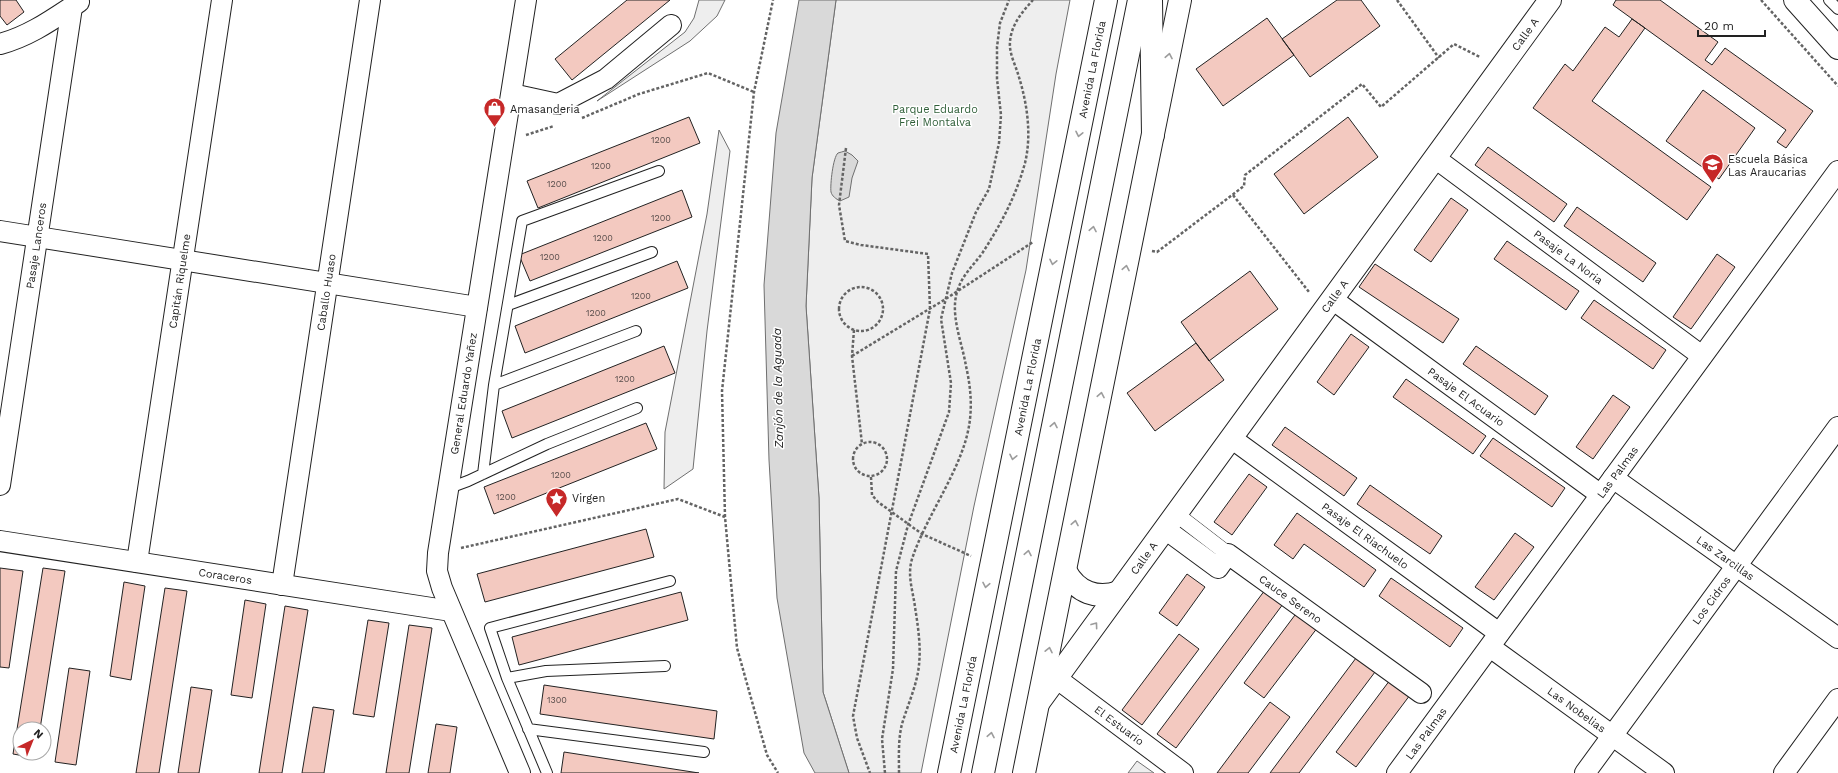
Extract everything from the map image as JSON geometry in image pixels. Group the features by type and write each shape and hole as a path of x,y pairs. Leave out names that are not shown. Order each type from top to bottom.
{"main road":[{"name":"Avenida La Florida","path":"949,773 990,564 1106,0"},
{"path":"983,773 1139,0"},
{"path":"1151,0 1153,135"},
{"path":"1024,773 1066,572 1180,0"},
{"name":"Calle A","path":"1039,702 1550,0"},
{"path":"1795,0 1838,48"},
{"path":"1066,572 1072,583 1085,592 1100,595 1119,592"}],"street":[{"name":"Capitán Riquelme","path":"137,562 184,261 222,0"},
{"name":"Caballo Huaso","path":"282,584 370,0"},
{"name":"General Eduardo Yañez","path":"520,773 451,610 437,571 526,0"},
{"path":"0,44 16,40 33,32 77,3"},
{"name":"Pasaje Lanceros","path":"0,485 38,237 77,3"},
{"path":"512,94 558,104 606,79 671,25"},
{"name":"Pasaje La Noria","path":"1435,158 1702,356"},
{"name":"Las Palmas","path":"1397,773 1838,170"},
{"path":"0,231 477,307"},
{"name":"Pasaje El Acuario","path":"1328,305 1600,495"},
{"name":"Los Cidros","path":"1585,773 1838,427"},
{"name":"Pasaje El Riachuelo","path":"1231,438 1494,640"},
{"name":"Las Zarcillas","path":"1613,478 1838,638"},
{"name":"Cauce Sereno","path":"1170,521 1218,568 1228,554 1421,693"},
{"name":"Coraceros","path":"0,541 451,610"},
{"name":"Las Nobelias","path":"1494,640 1612,736 1664,773"},
{"name":"El Estuario","path":"1056,678 1182,773"},
{"path":"1784,773 1838,699"}],"lane":[{"path":"1829,0 1838,10"},
{"path":"483,474 494,385 522,221 659,171"},
{"path":"508,305 652,252"},
{"path":"494,385 636,330"},
{"path":"449,488 547,444 636,408"},
{"path":"547,773 507,678 490,628 670,581"},
{"path":"507,678 546,671 665,666"},
{"path":"528,729 704,752"}],"path":[{"path":"725,517 722,391 754,92 773,0"},
{"path":"885,773 882,739 893,669 896,570 908,525 949,412 951,382 941,319 944,300 952,273 976,212 989,189 998,150 1001,115 997,79 997,47 1000,23 1009,0"},
{"path":"899,773 902,725 911,700 919,665 916,619 909,571 911,560 957,461 966,439 970,422 972,401 955,304 958,290 966,272 980,256 1006,215 1025,162 1028,144 1026,106 1010,43 1017,21 1033,0"},
{"path":"1397,0 1439,58"},
{"path":"1761,0 1838,86"},
{"path":"1130,250 1157,252 1244,186 1245,175 1362,84 1380,107 1454,44 1482,58"},
{"path":"578,119 639,94 708,73 754,92"},
{"path":"521,136 556,125"},
{"path":"846,148 839,205 845,241 861,245 928,254 930,308 853,716 857,738 870,773"},
{"path":"1232,195 1328,305"},
{"path":"852,356 944,300 1060,225"},
{"path":"856,287 872,289 879,296 883,305 883,314 878,323 871,329 862,331 854,330 846,326 841,320 838,311 839,303 848,290 856,287"},
{"path":"854,330 852,356 862,444"},
{"path":"869,442 876,443 883,447 887,454 888,462 885,470 878,475 871,477 863,476 857,471 853,463 853,455 856,449 862,444 869,442"},
{"path":"871,477 872,495 878,502 908,525 922,534 990,564"}],"green space":[{"path":"699,0 725,0 717,16 690,41 597,101 685,32 694,18"},
{"name":"Parque Eduardo Frei Montalva","path":"836,0 1070,0 1056,74 1026,270 974,506 921,773 849,773 823,692 819,498 806,306 812,178"},
{"path":"719,130 730,151 707,331 693,469 664,489 665,432 707,214"},
{"path":"1137,761 1154,773 1128,773"}],"water":[{"name":"Zanjón de la Aguada","path":"799,0 836,0 812,178 806,306 819,498 823,692 849,773 815,773 804,753 777,598 769,460 764,285 776,133"},
{"path":"845,151 858,161 852,178 849,197 840,201 834,197 831,192 831,178 836,156 838,153"}],"building":[{"path":"0,0 16,0 24,12 7,25 0,16"},
{"path":"627,0 670,0 572,80 555,59"},
{"path":"1337,0 1361,0 1380,26 1310,77 1282,39"},
{"path":"1616,0 1660,0 1718,42 1705,60 1712,65 1725,48 1813,111 1786,148 1777,142 1786,130 1613,5"},
{"path":"1267,18 1294,55 1223,106 1196,69"},
{"path":"1632,19 1645,28 1592,101 1711,187 1687,220 1533,108 1565,64 1573,71 1605,27 1619,37"},
{"path":"1703,90 1755,128 1719,179 1666,141"},
{"path":"689,117 700,143 538,208 527,181"},
{"path":"1348,117 1378,157 1304,214 1274,174"},
{"path":"1488,147 1567,204 1554,222 1475,165"},
{"path":"682,190 692,217 530,281 519,255"},
{"path":"1451,198 1468,210 1431,262 1414,250"},
{"path":"1577,207 1656,263 1643,282 1564,226"},
{"path":"1507,241 1579,291 1566,310 1494,259"},
{"path":"1717,254 1735,267 1691,329 1673,317"},
{"path":"677,261 688,288 525,353 515,326"},
{"path":"1375,264 1459,319 1443,343 1359,287"},
{"path":"1250,271 1278,309 1209,361 1181,322"},
{"path":"1594,300 1666,350 1653,369 1581,318"},
{"path":"1351,334 1369,347 1334,395 1317,382"},
{"path":"1196,343 1224,380 1155,431 1127,393"},
{"path":"664,346 675,373 512,438 502,411"},
{"path":"1476,346 1548,396 1535,415 1463,364"},
{"path":"1406,379 1486,436 1473,454 1393,397"},
{"path":"1613,395 1630,407 1593,459 1576,447"},
{"path":"646,423 657,449 494,514 484,487"},
{"path":"1285,427 1357,478 1344,496 1272,445"},
{"path":"1493,438 1565,488 1552,507 1480,456"},
{"path":"1249,474 1267,487 1232,535 1214,522"},
{"path":"1370,485 1442,536 1430,554 1357,504"},
{"path":"1297,513 1376,570 1364,587 1304,544 1293,559 1274,545"},
{"path":"646,529 654,557 485,602 477,574"},
{"path":"1515,533 1534,547 1494,600 1475,587"},
{"path":"0,568 23,571 9,668 0,667"},
{"path":"43,568 65,571 41,721 18,721"},
{"path":"1187,574 1205,587 1177,626 1159,613"},
{"path":"1391,578 1463,628 1450,647 1379,596"},
{"path":"124,582 145,586 131,680 110,676"},
{"path":"1268,586 1286,600 1176,748 1157,734"},
{"path":"165,588 187,591 159,773 136,773"},
{"path":"681,592 688,620 519,665 512,637"},
{"path":"245,600 266,604 252,698 231,695"},
{"path":"285,606 308,610 282,773 259,773"},
{"path":"1301,607 1321,623 1264,698 1244,683"},
{"path":"368,620 389,623 374,717 353,714"},
{"path":"409,625 432,628 409,773 386,773"},
{"path":"1179,634 1199,649 1142,725 1122,710"},
{"path":"1359,654 1378,668 1299,773 1270,773"},
{"path":"69,668 90,671 76,765 55,762"},
{"path":"1393,676 1413,691 1356,767 1336,752"},
{"path":"544,685 717,711 714,739 540,714"},
{"path":"191,687 212,690 199,773 178,773"},
{"path":"1270,702 1290,717 1248,773 1217,773"},
{"path":"313,707 334,710 324,773 302,773"},
{"path":"436,724 457,727 450,773 428,773"},
{"path":"564,752 699,773 561,773"}],"place":[{"name":"Amasanderia","path":"494,128"},
{"name":"Escuela Básica Las Araucarias","path":"1712,184"},
{"name":"Virgen","path":"556,518"}]}
